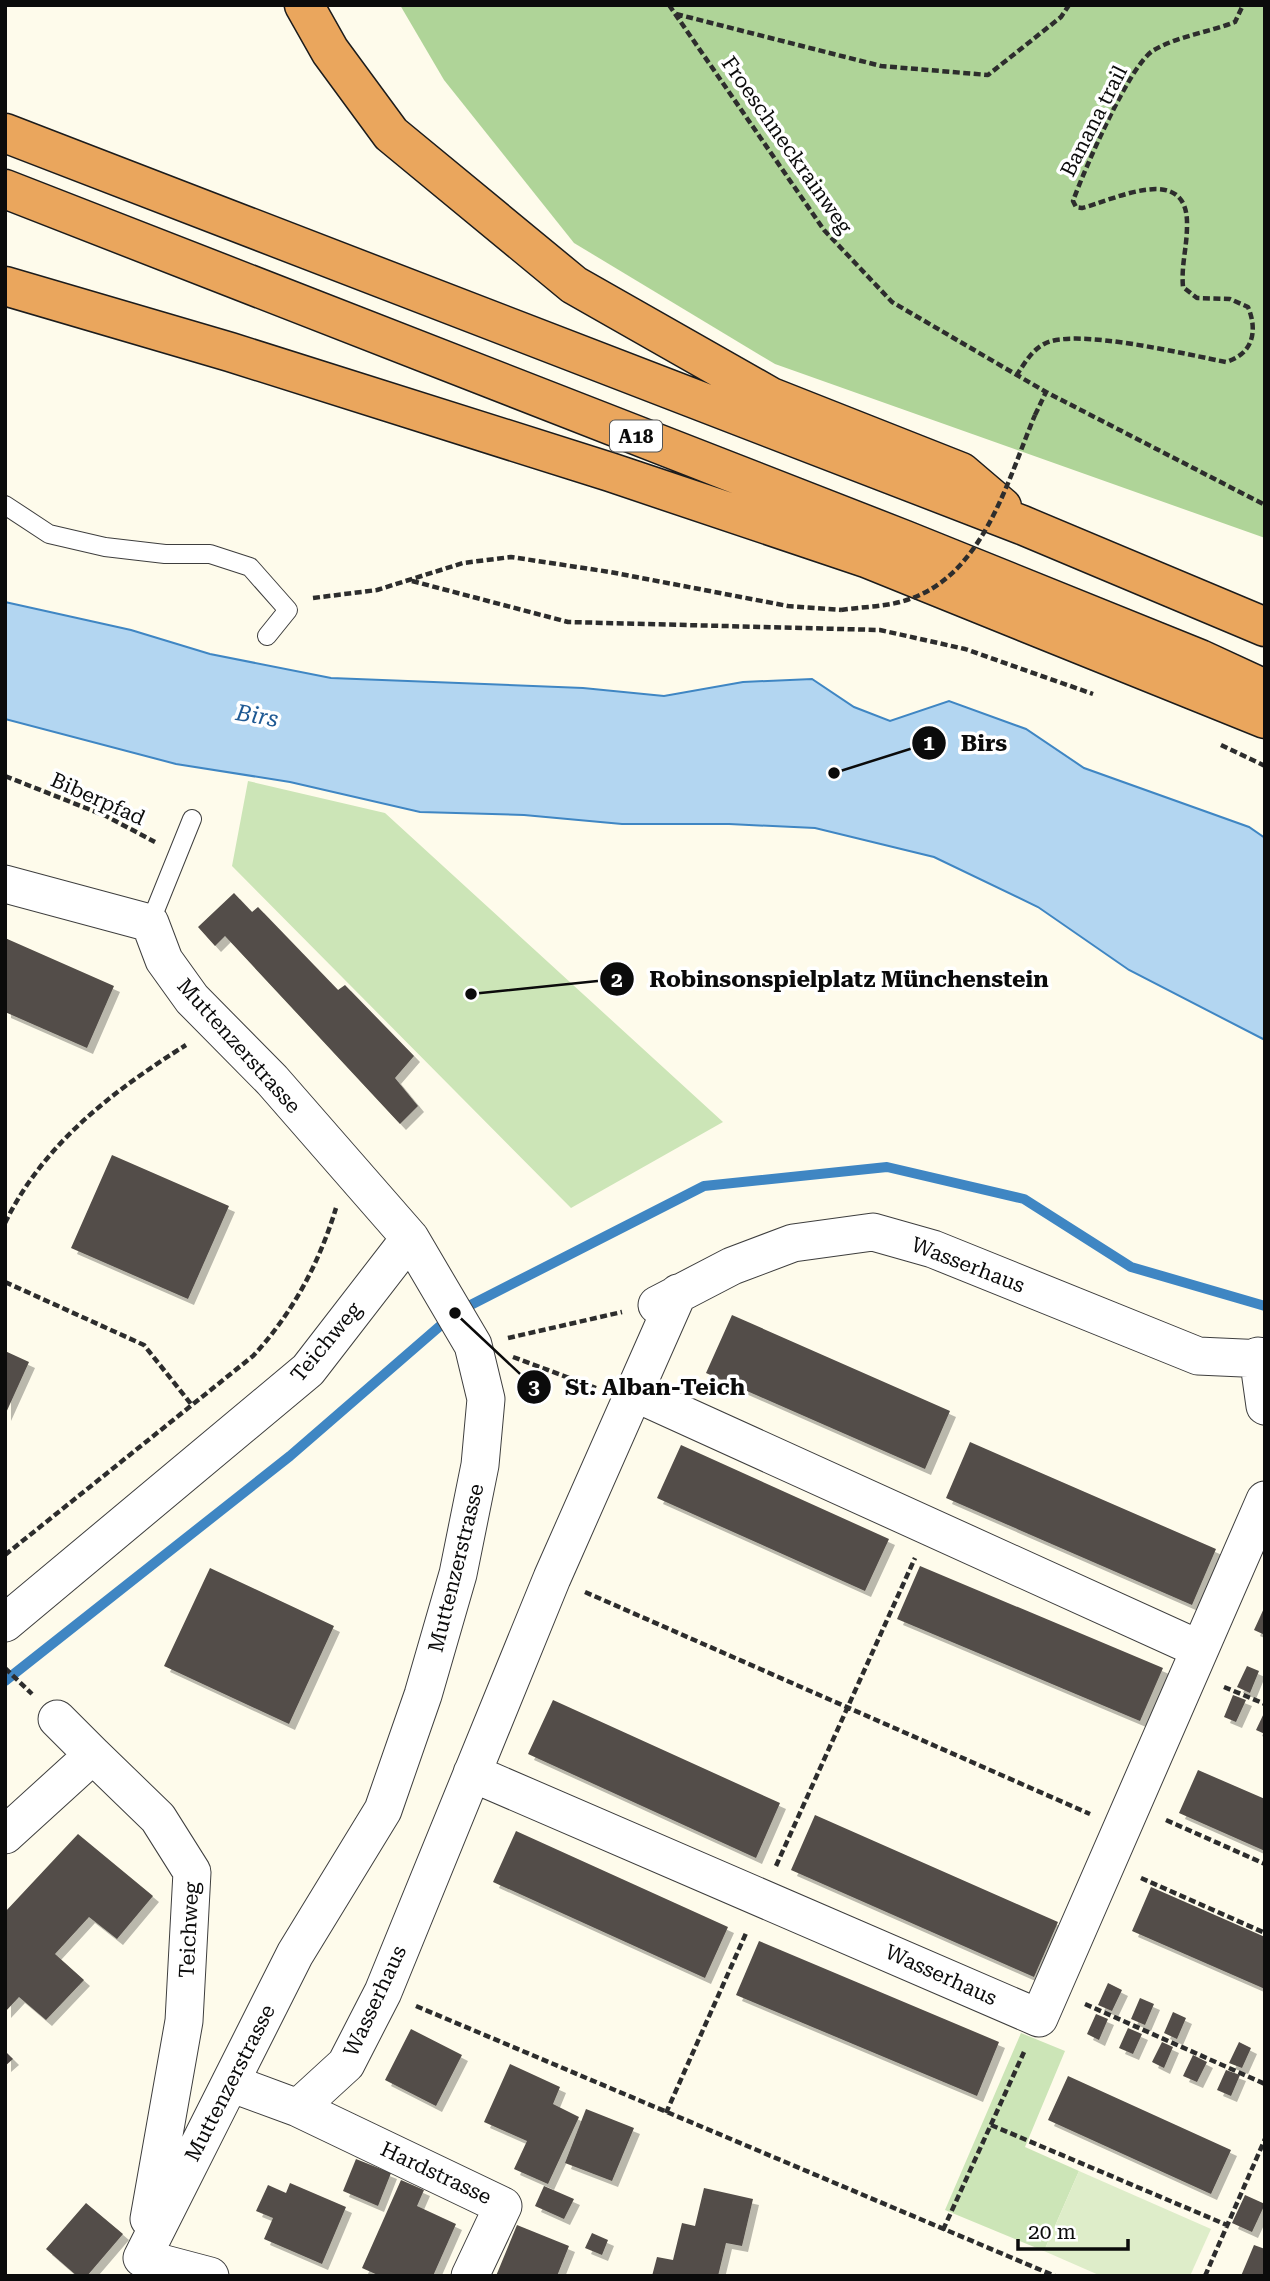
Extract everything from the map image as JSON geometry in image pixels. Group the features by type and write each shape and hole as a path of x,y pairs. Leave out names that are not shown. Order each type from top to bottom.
{"highway":[{"path":"304,5 330,51 391,134 574,285 771,397 961,472 1022,525"},
{"path":"5,133 1022,525 1265,627"},
{"name":"A18","path":"5,189 905,540 1200,659 1265,689"},
{"path":"5,286 230,352 610,471 866,558 1265,719"}],"street":[{"path":"5,884 150,923"},
{"name":"Muttenzerstrasse","path":"142,2258 295,1954 383,1810 423,1695 458,1574 480,1465 486,1399 473,1345 410,1238 272,1080 192,999 164,960 150,923"},
{"name":"Wasserhaus","path":"298,2108 346,2064 383,1992 552,1578 631,1397 667,1299 733,1266 793,1243 873,1232 933,1249 1198,1356 1261,1358 1265,1406"},
{"name":"Teichweg","path":"5,1623 307,1370 410,1238"},
{"path":"631,1397 1199,1649"},
{"path":"1046,2004 1265,1500"},
{"name":"Teichweg","path":"57,1719 158,1818 192,1872 184,2021 142,2258"},
{"path":"5,1835 93,1755"},
{"name":"Wasserhaus","path":"472,1773 762,1896 1046,2004"},
{"path":"230,2083 298,2108"},
{"name":"Hardstrasse","path":"298,2108 503,2206 470,2276"},
{"path":"142,2258 210,2276"}],"lane":[{"path":"5,505 49,534 129,550 210,554 250,567 288,610 267,636"},
{"path":"150,923 192,819"}],"path":[{"name":"Froeschneckrainweg","path":"668,5 824,230 892,302 1016,376 1265,505"},
{"path":"675,13 881,66 988,75 1061,17 1069,5"},
{"name":"Banana trail","path":"1016,376 1032,352 1047,342 1078,338 1226,362 1240,358 1249,345 1255,323 1248,307 1230,299 1197,298 1183,287 1188,222 1184,204 1170,192 1156,188 1131,191 1082,208 1076,207 1073,201 1086,164 1135,70 1152,50 1235,22 1243,5"},
{"path":"288,610 313,598 377,590 463,564 511,557 610,572 788,606 841,610 901,602 933,587 962,564 988,529 1046,392"},
{"path":"412,580 568,622 880,630 965,649 1105,698"},
{"path":"1216,743 1265,766"},
{"name":"Biberpfad","path":"5,776 106,816 177,853"},
{"path":"5,1223 31,1181 72,1130 122,1088 217,1025"},
{"path":"5,1555 253,1356 274,1333 304,1288 322,1248 347,1167"},
{"path":"5,1282 144,1345 191,1404"},
{"path":"473,1345 538,1333 667,1299"},
{"path":"473,1345 631,1397"},
{"path":"666,2113 929,1527"},
{"path":"552,1578 847,1710 1126,1816 1265,1864"},
{"path":"1107,1862 1265,1933"},
{"path":"383,1992 1055,2276"},
{"path":"943,2230 1046,2004 1265,2084"},
{"path":"991,2125 1227,2225"},
{"path":"1205,2276 1265,2138"}],"green space":[{"path":"400,5 1265,5 1265,538 775,364 574,243 444,80"},
{"path":"248,781 385,813 723,1122 571,1208 232,866"},
{"path":"1021,2033 1065,2051 1025,2147 1079,2171 1044,2251 945,2210"},
{"path":"1079,2171 1211,2229 1190,2276 1101,2276 1044,2251"}],"water":[{"path":"5,602 131,630 210,654 331,678 583,688 664,696 743,682 812,679 854,707 890,721 949,701 1026,729 1084,768 1249,827 1265,838 1265,1040 1129,970 1038,907 934,857 815,828 729,824 622,824 524,815 420,812 290,782 176,764 5,719"}],"building":[{"path":"234,893 252,912 258,907 338,990 345,985 414,1056 395,1078 418,1106 400,1124 225,936 215,946 198,927"},
{"path":"5,938 114,986 87,1048 5,1012"},
{"path":"112,1155 229,1206 188,1299 71,1248"},
{"path":"732,1315 950,1411 925,1469 706,1373"},
{"path":"5,1351 29,1362 5,1415"},
{"path":"970,1442 1216,1549 1192,1605 946,1498"},
{"path":"681,1445 889,1539 865,1591 657,1498"},
{"path":"920,1566 1163,1668 1140,1721 897,1619"},
{"path":"210,1568 334,1626 289,1724 164,1666"},
{"path":"1265,1606 1265,1635 1254,1630"},
{"path":"1247,1666 1259,1671 1250,1693 1237,1687"},
{"path":"1233,1695 1246,1700 1236,1722 1224,1717"},
{"path":"553,1700 780,1803 756,1858 528,1754"},
{"path":"1265,1711 1265,1734 1256,1730"},
{"path":"1198,1770 1265,1799 1265,1851 1179,1813"},
{"path":"815,1815 1058,1922 1034,1977 791,1870"},
{"path":"516,1831 728,1927 705,1978 493,1882"},
{"path":"78,1834 153,1896 117,1939 89,1917 55,1954 84,1980 46,2020 19,1997 5,2012 5,1912"},
{"path":"1151,1887 1265,1937 1265,1989 1132,1931"},
{"path":"759,1941 999,2042 977,2096 736,1995"},
{"path":"1108,1983 1122,1990 1112,2011 1098,2005"},
{"path":"1140,1998 1154,2004 1145,2025 1131,2019"},
{"path":"1173,2012 1186,2018 1177,2039 1164,2033"},
{"path":"1096,2014 1108,2019 1099,2040 1087,2034"},
{"path":"1128,2028 1142,2034 1133,2054 1119,2048"},
{"path":"411,2029 462,2055 436,2106 385,2080"},
{"path":"1162,2042 1173,2047 1164,2068 1152,2062"},
{"path":"1239,2042 1251,2048 1242,2068 1229,2063"},
{"path":"5,2051 13,2059 5,2066"},
{"path":"1193,2055 1207,2062 1197,2082 1183,2076"},
{"path":"510,2064 560,2087 553,2104 579,2117 548,2184 514,2169 527,2141 484,2122"},
{"path":"1226,2070 1240,2075 1231,2096 1217,2090"},
{"path":"1068,2076 1231,2150 1211,2194 1048,2120"},
{"path":"586,2109 634,2128 612,2181 565,2163"},
{"path":"356,2159 391,2173 378,2206 343,2191"},
{"path":"401,2180 424,2190 417,2206 456,2224 433,2276 380,2276 362,2268"},
{"path":"290,2183 346,2207 322,2264 264,2239 273,2218 256,2211 268,2185 286,2193"},
{"path":"544,2186 574,2199 564,2219 535,2206"},
{"path":"704,2188 753,2199 742,2246 726,2243 718,2276 652,2276 657,2257 673,2260 682,2223 695,2226"},
{"path":"1245,2195 1265,2204 1252,2232 1232,2223"},
{"path":"86,2203 123,2234 87,2276 77,2276 46,2249"},
{"path":"517,2225 569,2246 557,2276 496,2276"},
{"path":"592,2233 608,2240 602,2255 585,2248"},
{"path":"1254,2245 1265,2249 1265,2276 1241,2276"}],"waterway":[{"path":"5,1681 290,1456 455,1313 704,1186 887,1167 1024,1199 1131,1267 1265,1306"}],"place":[{"name":"Birs","path":"834,773"},
{"name":"Robinsonspielplatz Münchenstein","path":"471,994"},
{"name":"St. Alban-Teich","path":"455,1313"}]}
